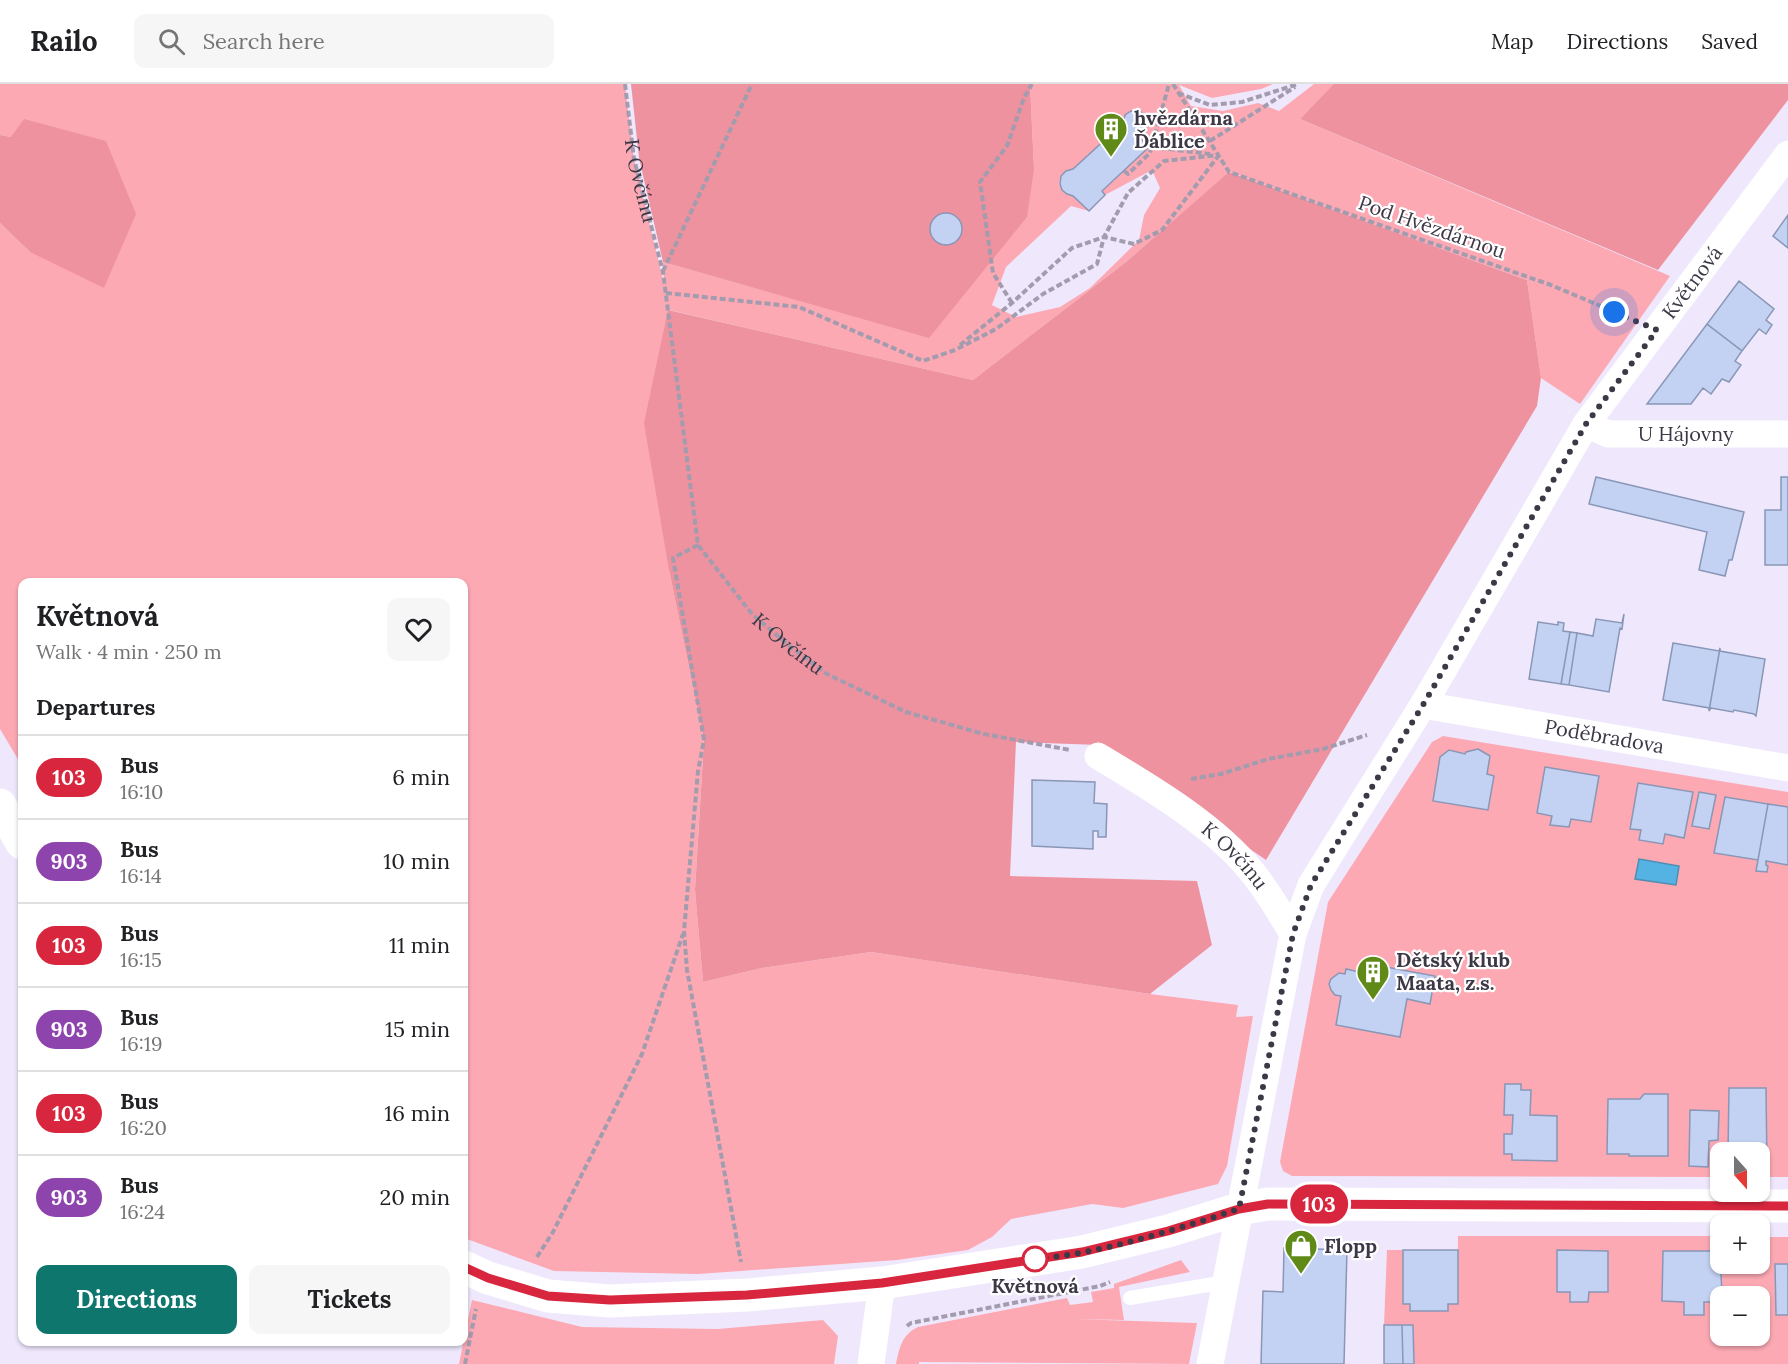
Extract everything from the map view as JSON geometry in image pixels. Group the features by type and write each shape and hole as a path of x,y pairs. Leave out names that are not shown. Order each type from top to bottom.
{"street":[{"name":"Květnová","path":"1210,1364 1293,934 1311,885 1418,713 1586,424 1788,154"},
{"name":"U Hájovny","path":"1586,424 1608,434 1788,434"},
{"name":"Poděbradova","path":"1418,713 1788,768"},
{"name":"K Ovčínu","path":"1098,756 1149,786 1226,843 1253,872 1293,934"},
{"path":"0,805 18,836"},
{"path":"468,1269 488,1278 548,1296 610,1300 747,1295 882,1283 1082,1252 1168,1231 1239,1209 1268,1204 1788,1206"},
{"path":"871,1364 882,1283"}],"lane":[{"path":"1130,1298 1226,1282"}],"path":[{"name":"K Ovčínu","path":"625,84 634,159 663,272 698,544 752,614 827,674 906,712 984,734 1098,756"},
{"path":"663,272 752,84"},
{"path":"1012,303 993,273 980,182 1007,146 1024,98 1032,84"},
{"path":"1124,171 1128,174 1150,153 1171,84"},
{"name":"Pod Hvězdárnou","path":"1171,84 1229,172 1551,285 1657,330"},
{"path":"1177,92 1210,105 1242,102 1298,84"},
{"path":"1210,141 1298,84"},
{"path":"1151,147 1219,155"},
{"path":"955,350 1012,303 1072,248 1104,237 1134,244 1162,230 1219,155"},
{"path":"666,293 799,307 923,361 955,350 996,329 1044,294 1097,264 1104,237 1128,193 1164,161 1219,155"},
{"path":"698,544 674,558 704,740 698,771 684,931 687,970 747,1295"},
{"path":"1149,786 1221,774 1268,759 1323,749 1418,713"},
{"path":"518,1288 553,1232 642,1054 684,931"},
{"path":"465,1364 476,1305"}],"shaded area":[{"path":"0,84 625,84 634,159 664,284 663,262 929,337 1034,169 1030,84 1273,84 1261,89 1212,98 1179,85 1191,106 1223,111 1258,103 1279,111 1314,84 1335,84 1300,119 1670,276 1580,404 1541,378 1527,280 1230,172 1126,262 973,380 669,310 669,570 704,740 695,890 703,982 762,968 871,952 1238,1005 1236,1017 1253,1016 1227,1166 1218,1184 1123,1208 1092,1204 1011,1219 992,1237 968,1250 897,1260 698,1274 554,1271 468,1239 468,578 18,578 18,759 0,729 0,223 30,252 11,137 0,135","holes":["1131,111 1143,113 1147,118 1146,132 1139,137 1148,147 1102,191 1105,195 1152,170 1160,188 1144,215 1139,240 1090,288 1060,307 1016,317 992,305 1006,267 1071,206 1089,211 1072,196 1063,192 1059,183 1061,176 1073,169 1123,123 1125,116"]},
{"path":"631,84 1030,84 1034,169 1027,217 929,338 663,262 639,158"},
{"path":"1334,84 1788,84 1788,100 1658,270 1300,119"},
{"path":"24,119 106,141 136,214 104,288 30,252 0,223 0,135 11,137"},
{"path":"1229,172 1527,280 1541,378 1537,406 1266,860 1099,745 1016,742 1010,876 1197,881 1212,945 1150,994 871,952 762,968 703,982 695,890 704,740 669,570 644,423 668,310 973,380 1126,262"},
{"path":"1443,736 1788,792 1788,1177 1770,1177 1770,1142 1710,1142 1710,1177 1292,1176 1283,1171 1280,1162 1328,902 1432,742"},
{"path":"1458,1236 1710,1236 1710,1251 1663,1251 1704,1302 1710,1302 1710,1346 1770,1346 1770,1286 1722,1286 1722,1274 1770,1274 1770,1237 1788,1237 1788,1264 1775,1264 1776,1315 1788,1315 1788,1364 1414,1364 1413,1325 1384,1325 1387,1250 1403,1250 1403,1304 1410,1304 1410,1311 1457,1304","holes":["1557,1250 1607,1251 1608,1292 1589,1292 1588,1302 1570,1302 1570,1292 1557,1292"]},
{"path":"1181,1260 1190,1272 1119,1287 1124,1320 1073,1319 1197,1323 1189,1364 919,1362 919,1364 896,1364 905,1338 918,1327 1067,1298 1070,1305 1093,1302 1091,1292 1114,1288 1114,1284"},
{"path":"472,1300 582,1327 718,1329 823,1320 838,1336 834,1364 459,1364 463,1346 468,1346 468,1320"}],"water":[{"path":"1639,859 1679,866 1676,885 1635,879"}],"building":[{"name":"hvězdárna Ďáblice","path":"1131,111 1141,112 1147,118 1146,132 1139,137 1149,147 1102,191 1105,195 1089,211 1073,196 1062,190 1061,176 1073,169 1123,123 1125,115"},
{"path":"946,213 958,217 962,229 958,241 946,245 934,241 930,229 934,217"},
{"path":"1788,215 1788,248 1773,236"},
{"path":"1739,281 1774,309 1766,320 1772,325 1766,334 1759,329 1742,351 1707,324"},
{"path":"1707,324 1742,351 1735,361 1741,365 1729,382 1722,379 1711,394 1703,388 1691,404 1647,404"},
{"path":"1596,477 1744,512 1732,560 1729,560 1725,576 1699,570 1707,532 1589,504"},
{"path":"1781,477 1788,477 1788,565 1765,565 1765,510 1781,510"},
{"path":"1624,614 1609,692 1569,685 1577,633 1593,636 1596,619 1622,623"},
{"path":"1538,622 1558,625 1558,622 1564,623 1563,631 1570,632 1561,684 1529,679"},
{"path":"1570,632 1577,633 1569,685 1561,684"},
{"path":"1673,643 1719,651 1720,648 1709,711 1709,708 1663,700"},
{"path":"1720,648 1720,651 1765,659 1756,716 1734,710 1733,712 1711,708 1709,711"},
{"path":"1478,749 1490,756 1487,774 1494,776 1488,810 1433,801 1440,757 1449,750 1465,754"},
{"path":"1545,767 1599,776 1591,822 1571,819 1569,827 1550,825 1552,816 1537,813"},
{"path":"1032,780 1095,782 1094,803 1107,804 1106,837 1098,837 1098,831 1093,831 1093,849 1032,846"},
{"path":"1638,783 1693,792 1684,838 1665,834 1663,844 1639,840 1641,830 1630,829"},
{"path":"1699,792 1716,795 1709,829 1692,826"},
{"path":"1725,797 1768,804 1758,860 1714,853"},
{"path":"1768,804 1788,807 1788,865 1766,861 1767,872 1756,871"},
{"name":"Dětský klub Maata, z.s.","path":"1375,965 1435,976 1430,1004 1407,999 1400,1037 1336,1025 1341,996 1335,995 1331,990 1329,984 1331,979 1339,973 1345,974 1346,969 1373,975"},
{"path":"1505,1084 1521,1084 1521,1090 1531,1090 1530,1115 1557,1116 1557,1161 1512,1160 1512,1154 1504,1154 1504,1134 1512,1134 1513,1115 1504,1115"},
{"path":"1729,1088 1766,1088 1767,1142 1728,1142"},
{"path":"1644,1094 1668,1094 1668,1156 1607,1154 1608,1099 1640,1099"},
{"path":"1690,1110 1719,1111 1718,1140 1709,1141 1708,1167 1689,1166"},
{"path":"1284,1248 1347,1250 1344,1364 1261,1364 1263,1291 1283,1292"},
{"path":"1403,1250 1458,1250 1458,1304 1448,1304 1448,1311 1410,1311 1410,1304 1403,1304"},
{"path":"1557,1250 1608,1251 1608,1292 1589,1292 1588,1302 1570,1302 1570,1292 1557,1292"},
{"path":"1663,1251 1710,1251 1710,1274 1721,1274 1722,1286 1710,1286 1710,1302 1704,1302 1704,1315 1684,1315 1684,1302 1662,1301"},
{"path":"1775,1264 1788,1264 1788,1315 1776,1315"},
{"path":"1384,1325 1402,1325 1403,1364 1384,1364"},
{"path":"1402,1325 1413,1325 1414,1364 1403,1364"}],"bus line":[{"name":"103","path":"468,1269 488,1278 548,1296 610,1300 747,1295 882,1283 1082,1252 1168,1231 1239,1209 1268,1204 1788,1206"}],"place":[{"name":"hvězdárna Ďáblice","path":"1111,158"},
{"name":"Dětský klub Maata, z.s.","path":"1373,1001"},
{"name":"Květnová","path":"1035,1259"},
{"name":"Flopp","path":"1301,1275"}],"route":[{"path":"1035,1259 1082,1252 1168,1231 1239,1209 1293,934 1311,885 1423,705 1586,424 1657,330 1614,312"}]}
